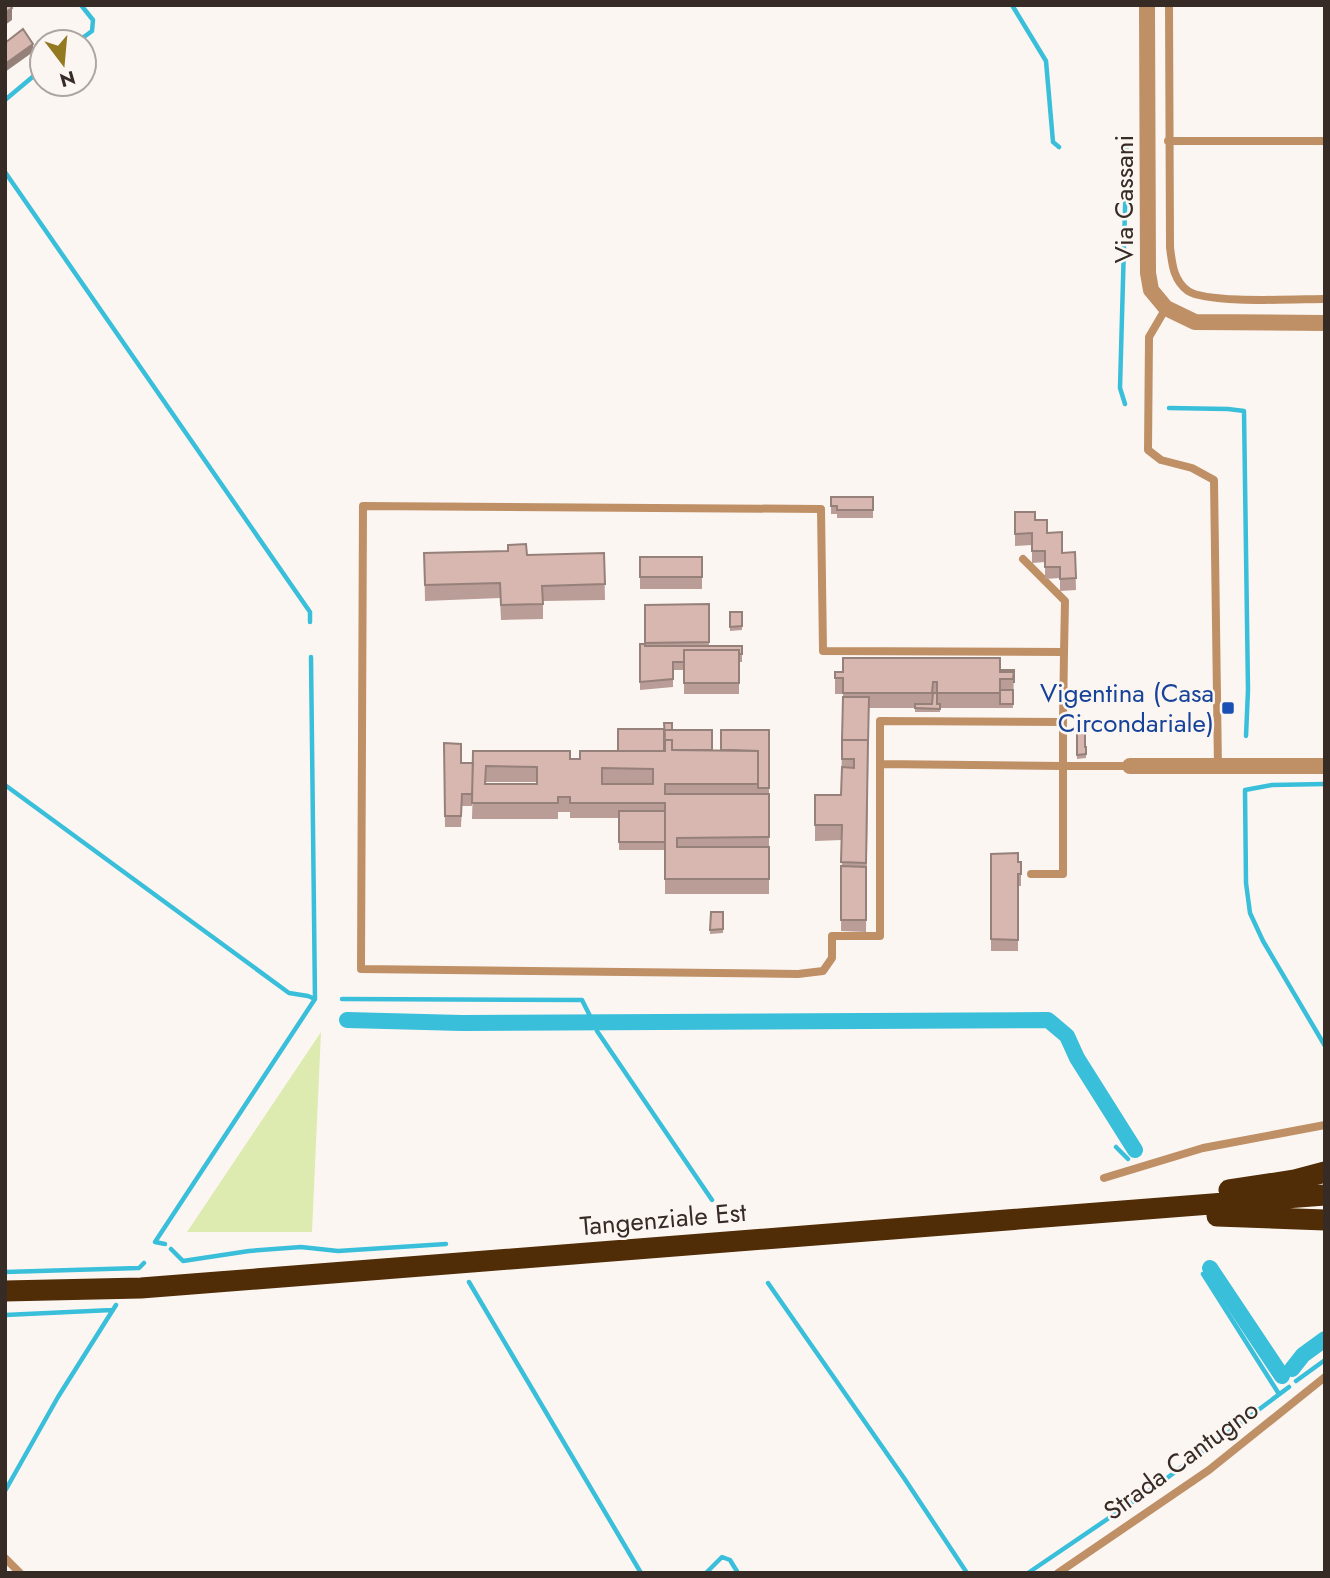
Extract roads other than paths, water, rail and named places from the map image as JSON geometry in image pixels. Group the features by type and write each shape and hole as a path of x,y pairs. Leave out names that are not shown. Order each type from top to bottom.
{"highway":[{"path":"1061,1215 1295,1180 1325,1172"},
{"name":"Tangenziale Est","path":"5,1291 141,1288 1325,1195"},
{"path":"1061,1215 1134,1220 1231,1215 1325,1220"}],"street":[{"name":"Via Cassani","path":"1147,5 1148,273 1152,290 1167,308"},
{"path":"1167,308 1195,322 1325,323"},
{"path":"1130,766 1325,766"}],"lane":[{"path":"1168,5 1170,247 1174,273 1187,290 1205,298 1325,299"},
{"path":"1168,141 1325,141"},
{"path":"1167,308 1149,337 1148,450 1161,460 1192,468 1214,480 1218,768"},
{"path":"1063,722 880,721 880,936 832,936 832,958 823,971 784,974 361,970 363,506 821,509 823,651 1064,652"},
{"path":"1023,559 1065,600 1063,874 1031,874"},
{"path":"880,764 1130,766"},
{"path":"1104,1178 1203,1148 1325,1125"},
{"name":"Strada Cantugno","path":"1058,1573 1209,1471 1325,1377"},
{"path":"5,1558 20,1573"}],"waterway":[{"path":"81,5 93,20 92,28"},
{"path":"1012,5 1046,61 1053,142 1059,147"},
{"path":"5,100 28,81"},
{"path":"1125,404 1120,388 1127,138"},
{"path":"5,172 310,612 310,622"},
{"path":"1169,408 1244,411 1248,690 1246,736"},
{"path":"165,1244 155,1242 315,999 311,657"},
{"path":"1325,784 1272,785 1245,790 1246,883 1250,913 1263,941 1325,1046"},
{"path":"5,785 289,993 315,999"},
{"path":"342,999 582,1000 590,1016"},
{"path":"347,1020 462,1023 1048,1020 1067,1036 1077,1058 1135,1150"},
{"path":"597,1031 712,1200"},
{"path":"1116,1147 1128,1159"},
{"path":"171,1249 183,1261 249,1251 301,1247 338,1251 446,1244"},
{"path":"5,1272 139,1268 144,1263"},
{"path":"1210,1268 1282,1376"},
{"path":"1203,1274 1279,1394"},
{"path":"469,1282 641,1573"},
{"path":"768,1283 967,1573"},
{"path":"5,1491 58,1397 116,1305"},
{"path":"5,1315 112,1310"},
{"path":"1292,1369 1303,1355 1325,1339"},
{"path":"1296,1381 1325,1360"},
{"path":"1028,1573 1159,1484 1289,1387"},
{"path":"706,1573 722,1557 730,1560 738,1573"}],"place":[{"name":"Vigentina (Casa Circondariale)","path":"1228,708"}]}
